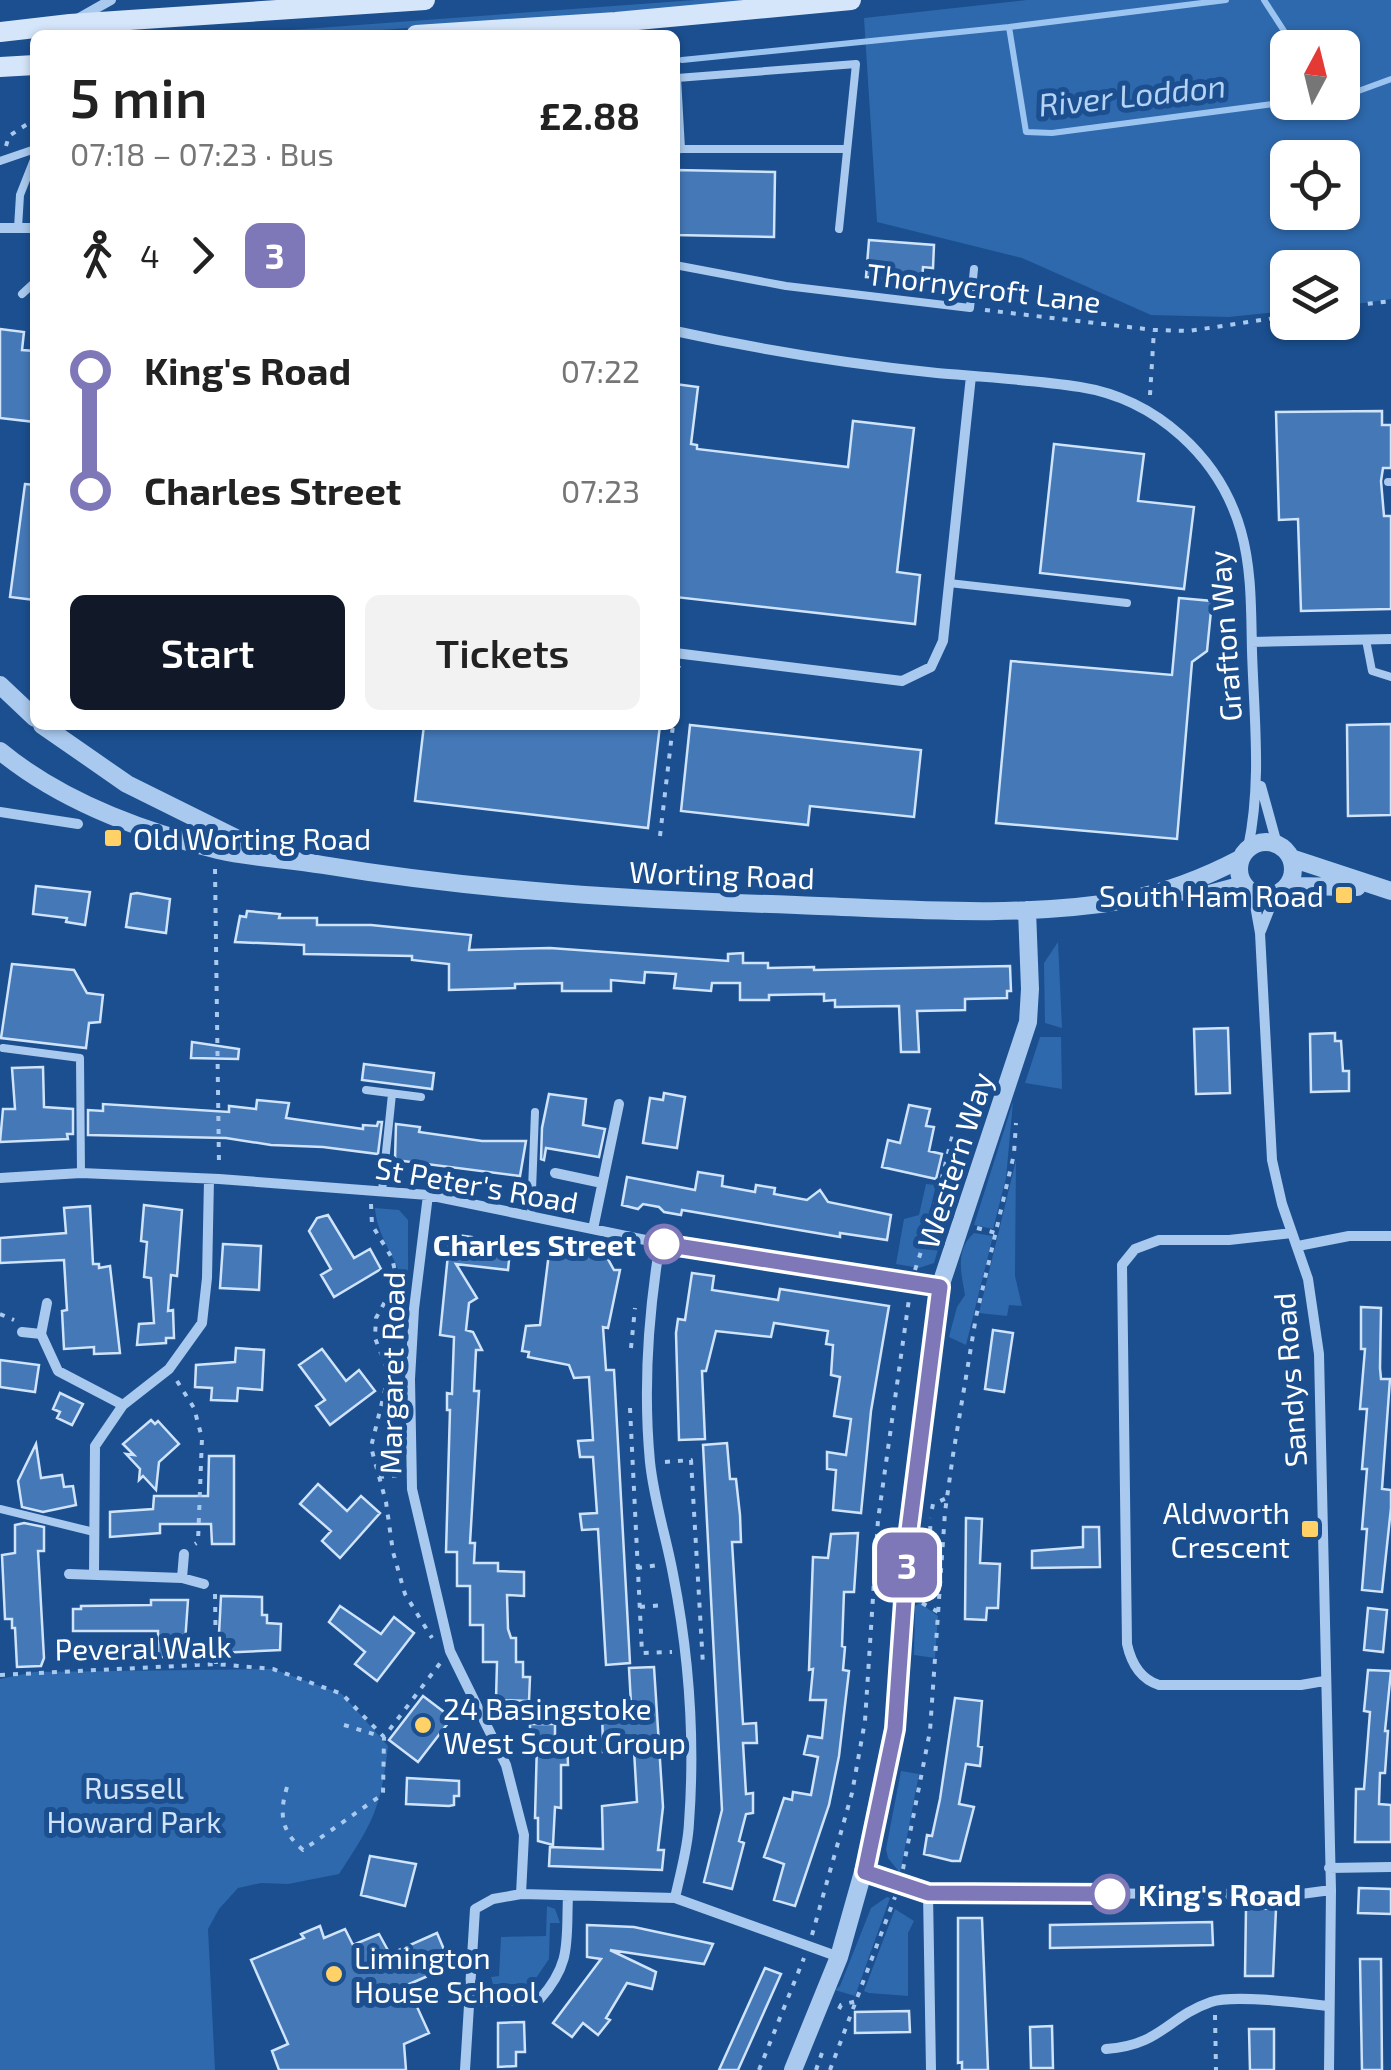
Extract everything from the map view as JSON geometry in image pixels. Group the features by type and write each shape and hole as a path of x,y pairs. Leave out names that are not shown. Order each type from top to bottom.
{"main road":[{"path":"0,32 425,0"},
{"path":"493,30 851,0"},
{"path":"0,67 30,64"}],"street":[{"path":"70,24 110,0"},
{"path":"0,228 30,228"},
{"name":"Grafton Way","path":"680,332 750,348 883,367 1083,388 1125,400 1173,427 1196,449 1224,488 1241,530 1249,572 1258,776 1244,853"},
{"path":"680,653 902,681 931,667 943,641 971,376"},
{"path":"1252,642 1391,640"},
{"path":"0,684 30,713"},
{"name":"Worting Road","path":"49,730 127,784 273,857"},
{"name":"Worting Road","path":"0,751 44,783 108,815 218,850 407,878 576,895 866,908 1026,910 1124,900 1199,880 1244,853"},
{"name":"Grafton Way","path":"1258,776 1284,851"},
{"path":"0,812 78,824"},
{"path":"1267,842 1383,889 1248,890 1238,873 1244,853 1267,842"},
{"path":"1281,890 1293,867 1284,851"},
{"name":"Worting Road","path":"1168,888 1202,896 1248,890"},
{"name":"Sandys Road","path":"1248,890 1260,933 1272,1160 1308,1278 1318,1354 1331,1890 1329,2070"},
{"name":"Sandys Road","path":"1260,933 1281,890"},
{"name":"Western Way","path":"792,2070 839,1957 865,1872 895,1729 909,1530 940,1287 1028,1022 1026,910"},
{"path":"594,1229 619,1104"},
{"path":"555,1172 602,1183"},
{"name":"St Peter's Road","path":"0,1178 81,1174 214,1179 428,1195 660,1243 940,1287"},
{"path":"94,1574 95,1446 123,1404 169,1369 202,1323 214,1179"},
{"name":"Margaret Road","path":"428,1195 416,1282 410,1380 412,1488 447,1654 506,1765 524,1835 521,1894"},
{"path":"1292,1233 1262,1238 1158,1240 1135,1250 1122,1266 1127,1644 1130,1658 1144,1677 1159,1685 1301,1685 1324,1681"},
{"path":"1298,1246 1349,1236 1391,1236"},
{"path":"660,1243 646,1352 648,1428 658,1516 678,1604 692,1746 689,1828 675,1898"},
{"path":"48,1303 41,1334 58,1371 123,1404"},
{"path":"22,1332 41,1334"},
{"path":"182,1578 184,1554"},
{"path":"68,1574 182,1578 204,1584"},
{"path":"1329,1868 1391,1867"},
{"path":"865,1872 928,1893 1302,1894 1331,1890"},
{"path":"928,1893 931,2070"},
{"path":"465,2070 475,1909 493,1899 521,1894 675,1898 839,1957"},
{"path":"472,2002 540,1998 560,1976 566,1952 568,1896"},
{"path":"1106,2050 1133,2048 1215,2000 1328,2006"}],"lane":[{"path":"597,30 616,22"},
{"path":"680,78 856,64 839,229"},
{"path":"680,149 848,149"},
{"path":"1,160 30,151"},
{"path":"18,228 20,195 30,169"},
{"name":"Thornycroft Lane","path":"680,266 786,286 970,308"},
{"path":"970,308 974,269"},
{"path":"22,294 30,287"},
{"path":"949,584 1127,603"},
{"path":"1366,640 1372,671 1391,677"},
{"path":"3,1048 80,1058 81,1174"},
{"path":"366,1090 422,1097"},
{"path":"382,1191 392,1094"},
{"path":"531,1216 535,1112"},
{"path":"0,1509 94,1532"}],"path":[{"path":"1,160 8,136 30,123"},
{"path":"1360,305 1391,301"},
{"name":"Thornycroft Lane","path":"970,308 1154,330 1189,331 1270,319"},
{"path":"1149,412 1154,330"},
{"path":"660,836 672,730"},
{"path":"214,1179 215,859"},
{"path":"759,2070 808,1947 839,1847 863,1735 872,1656 878,1520 911,1282 956,1121 987,1099"},
{"path":"830,2070 900,1886 930,1730 947,1498 976,1317 1014,1154 1016,1110"},
{"path":"287,1788 280,1810 286,1836 303,1850 383,1794 384,1737 447,1654 405,1594 371,1447 389,1374 376,1338 376,1318 397,1280 392,1258 372,1225 368,1190"},
{"path":"932,1218 960,1224"},
{"path":"397,1280 416,1282"},
{"path":"169,1369 194,1408 202,1438 198,1542 184,1554"},
{"path":"928,1544 933,1504 947,1498"},
{"path":"204,1584 216,1595 216,1664"},
{"path":"922,1603 940,1613"},
{"path":"640,1607 678,1604"},
{"name":"Peveral Walk","path":"0,1676 216,1664 273,1669 342,1694 384,1737"},
{"path":"344,1725 384,1737"},
{"path":"1215,2000 1216,2070"},
{"path":"834,2022 840,2005 856,2001"},
{"path":"816,2070 828,2038"}],"green space":[{"path":"695,0 784,0 381,30 290,30"},
{"path":"1027,0 1391,0 1391,299 1360,304 1360,250 1270,250 1270,313 1229,317 1151,315 1022,258 877,222 864,18"},
{"path":"1058,942 1062,1028 1045,1023 1044,963"},
{"path":"1040,1037 1061,1037 1062,1089 1025,1083"},
{"path":"1013,1102 1006,1178 993,1229 974,1225"},
{"path":"1016,1160 1015,1276 1022,1306 1009,1305 1007,1316 979,1313"},
{"path":"926,1184 936,1185 928,1219 946,1223 934,1263 919,1268 896,1264 904,1219 919,1215"},
{"path":"375,1208 399,1210 408,1220 408,1277 401,1276 382,1235"},
{"path":"974,1233 993,1236 966,1345 949,1337 957,1307 965,1295 962,1254"},
{"path":"920,1603 938,1616 935,1658 914,1655 915,1606"},
{"name":"Russell Howard Park","path":"273,1669 342,1694 388,1746 385,1767 374,1814 339,1874 238,1888 219,1909 208,1929 215,2070 0,2070 0,1679 34,1672"},
{"path":"901,1771 919,1774 900,1873 886,1849"},
{"path":"890,1898 855,1996 835,1990 871,1908"},
{"path":"547,1906 555,1909 560,1923 550,1923 549,1959 532,1984 493,1984 491,1977 499,1976 501,1937 546,1936"},
{"path":"895,1909 914,1921 908,1933 908,1996 864,1991"}],"building":[{"path":"680,170 775,172 774,237 680,235"},
{"path":"869,240 934,245 933,268 923,267 922,281 866,277"},
{"path":"0,329 24,332 22,350 30,351 30,421 0,418"},
{"path":"680,385 698,387 691,444 697,445 697,449 848,467 853,421 914,428 897,572 920,575 915,624 680,598"},
{"path":"1382,411 1382,425 1391,425 1391,468 1383,468 1381,481 1384,516 1391,516 1391,609 1301,611 1298,519 1279,520 1276,412"},
{"path":"1054,444 1144,454 1138,501 1194,507 1184,589 1040,573"},
{"path":"25,484 30,484 30,599 10,597"},
{"path":"1179,598 1212,601 1207,651 1192,662 1177,839 996,823 1011,661 1172,675"},
{"path":"1391,724 1391,815 1348,816 1347,725"},
{"path":"690,725 921,750 914,817 810,806 808,825 681,811"},
{"path":"423,730 659,730 648,828 415,801"},
{"path":"36,886 90,892 85,925 66,922 67,918 33,914"},
{"path":"131,894 170,899 166,933 126,927"},
{"path":"247,911 280,914 279,918 317,918 317,925 371,925 471,935 469,950 550,948 728,961 728,954 743,953 743,963 814,970 1010,966 1011,991 1007,991 1007,998 965,999 965,1010 917,1011 919,1052 901,1052 899,1006 835,1007 835,1000 824,1001 824,994 740,1000 740,983 712,983 711,991 674,988 676,974 645,972 644,983 611,980 611,991 562,991 562,983 449,990 449,964 412,960 412,956 304,954 304,945 235,942 240,916 246,917"},
{"path":"12,964 74,970 87,993 103,995 100,1022 89,1023 86,1048 1,1038"},
{"path":"1228,1028 1230,1093 1196,1094 1194,1029"},
{"path":"1335,1033 1335,1041 1341,1041 1343,1071 1349,1071 1349,1091 1311,1092 1310,1034"},
{"path":"192,1042 239,1049 238,1059 191,1058"},
{"path":"364,1064 434,1073 432,1089 362,1080"},
{"path":"43,1067 44,1107 73,1109 73,1134 67,1134 68,1139 0,1142 3,1109 15,1109 12,1068"},
{"path":"664,1093 685,1097 677,1148 643,1143 650,1098 663,1100"},
{"path":"549,1094 586,1099 583,1125 605,1129 599,1157 546,1148 544,1160 541,1159"},
{"path":"257,1100 289,1103 286,1118 363,1129 363,1125 377,1126 382,1122 378,1154 226,1138 88,1135 88,1110 103,1111 103,1104 229,1112 229,1106 256,1109"},
{"path":"909,1105 930,1109 926,1126 934,1127 929,1151 942,1154 936,1179 882,1167 888,1140 900,1143"},
{"path":"396,1124 420,1127 419,1132 482,1141 526,1141 520,1176 395,1160"},
{"path":"698,1172 723,1176 722,1186 755,1192 756,1185 775,1188 774,1194 807,1200 820,1190 828,1202 891,1215 887,1240 840,1233 840,1237 682,1210 681,1215 643,1204 638,1209 622,1205 627,1177 695,1190"},
{"path":"144,1205 182,1210 177,1276 171,1275 168,1311 173,1310 174,1338 166,1338 166,1343 137,1345 139,1324 154,1323 151,1278 144,1277"},
{"path":"90,1206 93,1264 99,1264 99,1268 110,1266 120,1353 94,1354 94,1347 64,1349 64,1260 0,1263 0,1238 66,1233 64,1208"},
{"path":"328,1215 354,1258 370,1249 381,1269 334,1297 321,1275 331,1269 309,1231 317,1218"},
{"path":"450,1234 472,1237 471,1244 510,1250 508,1270 456,1264 477,1298 469,1303 466,1330 473,1332 482,1350 476,1350 474,1391 479,1391 470,1543 475,1543 474,1563 498,1563 498,1571 524,1572 524,1596 507,1595 508,1629 511,1638 516,1638 516,1662 523,1662 523,1677 530,1677 529,1701 496,1700 497,1662 483,1662 483,1625 470,1625 470,1586 457,1586 457,1552 446,1552 450,1410 447,1393 452,1394 454,1337 440,1335"},
{"path":"223,1244 261,1246 259,1290 220,1288"},
{"path":"550,1245 605,1254 614,1270 620,1270 608,1328 603,1327 606,1370 614,1370 630,1663 606,1665 598,1529 582,1530 580,1514 597,1513 593,1457 580,1457 578,1441 593,1440 589,1377 574,1378 569,1365 528,1357 529,1352 522,1351 526,1326 540,1325"},
{"path":"692,1273 714,1276 712,1290 778,1300 780,1289 889,1306 871,1411 861,1513 833,1510 836,1470 827,1469 827,1452 846,1455 851,1419 834,1416 840,1377 831,1375 833,1345 826,1344 828,1331 774,1323 771,1337 716,1331 706,1371 702,1371 705,1439 679,1440 676,1333 678,1319 685,1320"},
{"path":"1361,1307 1381,1308 1381,1379 1390,1379 1382,1489 1391,1490 1391,1508 1382,1592 1362,1590 1367,1469 1362,1469 1367,1409 1360,1409 1365,1349 1361,1349"},
{"path":"993,1330 1013,1333 1004,1392 985,1389"},
{"path":"236,1348 264,1350 262,1390 238,1388 237,1401 211,1400 212,1388 195,1387 196,1365 235,1362"},
{"path":"322,1349 346,1381 359,1370 375,1391 330,1425 316,1406 325,1400 299,1365"},
{"path":"0,1360 39,1365 35,1392 0,1387"},
{"path":"60,1393 83,1404 72,1425 57,1418 60,1412 53,1409"},
{"path":"151,1420 155,1424 158,1421 179,1444 159,1462 156,1490 143,1476 139,1480 140,1469 126,1454 134,1455 123,1444"},
{"path":"727,1443 730,1479 736,1479 740,1515 741,1542 732,1542 743,1724 756,1723 757,1743 743,1743 746,1794 753,1793 753,1813 746,1814 739,1841 744,1843 732,1889 704,1882 722,1810 703,1445"},
{"path":"36,1444 41,1478 62,1475 64,1487 73,1486 76,1505 43,1512 22,1507 18,1481"},
{"path":"209,1456 234,1456 234,1544 212,1544 211,1524 160,1524 160,1533 110,1537 110,1512 153,1509 154,1496 208,1496"},
{"path":"318,1484 347,1511 361,1496 380,1513 340,1558 322,1541 331,1531 300,1504"},
{"path":"966,1518 982,1519 980,1563 1000,1564 998,1608 987,1608 986,1620 965,1619"},
{"path":"15,1525 44,1527 44,1551 38,1551 44,1658 41,1666 17,1667 15,1628 12,1619 5,1619 2,1555 15,1553"},
{"path":"1083,1527 1099,1527 1100,1567 1032,1568 1032,1551 1083,1547"},
{"path":"858,1533 854,1592 844,1592 843,1670 849,1671 839,1756 829,1805 795,1906 774,1900 784,1864 764,1857 784,1798 792,1800 793,1792 811,1795 818,1757 804,1754 808,1736 822,1738 826,1700 810,1700 813,1557 828,1558 831,1534"},
{"path":"221,1596 262,1597 262,1615 267,1615 267,1623 281,1624 280,1650 218,1653"},
{"path":"151,1600 188,1600 184,1657 158,1657 158,1631 73,1631 73,1609 151,1605"},
{"path":"340,1606 381,1634 394,1617 414,1633 377,1681 355,1664 365,1652 329,1622"},
{"path":"1368,1608 1387,1610 1383,1652 1364,1650"},
{"path":"654,1667 663,1807 658,1850 664,1850 662,1870 549,1866 550,1847 603,1849 602,1806 637,1802 634,1750 603,1752 602,1705 631,1704 629,1668"},
{"path":"1368,1670 1391,1671 1385,1773 1380,1773 1379,1804 1391,1805 1391,1842 1355,1842 1356,1789 1364,1789 1370,1712 1364,1711"},
{"name":"24 Basingstoke West Scout Group","path":"423,1696 452,1718 418,1762 389,1740"},
{"path":"955,1698 982,1701 980,1766 966,1764 959,1804 974,1807 960,1861 924,1854 940,1799"},
{"path":"530,1724 555,1724 555,1738 567,1738 568,1765 561,1765 561,1808 555,1807 553,1845 538,1841 537,1743 530,1743"},
{"path":"407,1778 459,1781 459,1796 454,1796 454,1805 449,1806 406,1804"},
{"path":"370,1856 416,1864 405,1906 361,1895"},
{"path":"1359,1888 1391,1889 1391,1914 1358,1913"},
{"path":"1246,1908 1276,1909 1273,1976 1245,1976"},
{"path":"958,1918 982,1918 988,2070 962,2070 962,2062 958,2063"},
{"path":"1212,1922 1213,1945 1050,1948 1050,1925"},
{"path":"587,1925 634,1927 713,1944 704,1964 610,1950 656,1972 652,1989 627,1983 606,2018 610,2020 598,2035 583,2023 572,2037 553,2023 601,1959 587,1957"},
{"path":"320,1926 324,1938 345,1929 353,1945 379,1934 390,1954 437,1933 451,1966 407,1985 429,2033 404,2044 406,2070 279,2070 272,2051 288,2044 251,1960 304,1938 301,1934"},
{"path":"1360,1959 1381,1959 1382,2070 1362,2070"},
{"path":"765,1968 781,1974 738,2070 719,2070"},
{"path":"909,2011 910,2032 855,2033 855,2012"},
{"path":"524,2022 525,2052 516,2052 516,2066 498,2067 498,2023"},
{"path":"1052,2026 1053,2068 1031,2068 1030,2027"},
{"path":"1249,2029 1274,2029 1274,2070 1250,2070"}],"waterway":[{"path":"682,60 1009,27 1226,0"},
{"path":"1264,0 1283,30"},
{"name":"River Loddon","path":"1009,27 1026,132 1052,133 1270,104"},
{"name":"River Loddon","path":"1360,90 1391,79"}],"bus line":[{"name":"3","path":"664,1244 940,1287 909,1530 895,1729 865,1872 928,1893 1110,1894"}],"place":[{"name":"Old Worting Road","path":"113,838"},
{"name":"South Ham Road","path":"1344,895"},
{"name":"Charles Street","path":"664,1244"},
{"name":"Aldworth Crescent","path":"1310,1529"},
{"name":"24 Basingstoke West Scout Group","path":"423,1725"},
{"name":"King's Road","path":"1110,1894"},
{"name":"Limington House School","path":"334,1974"}]}
